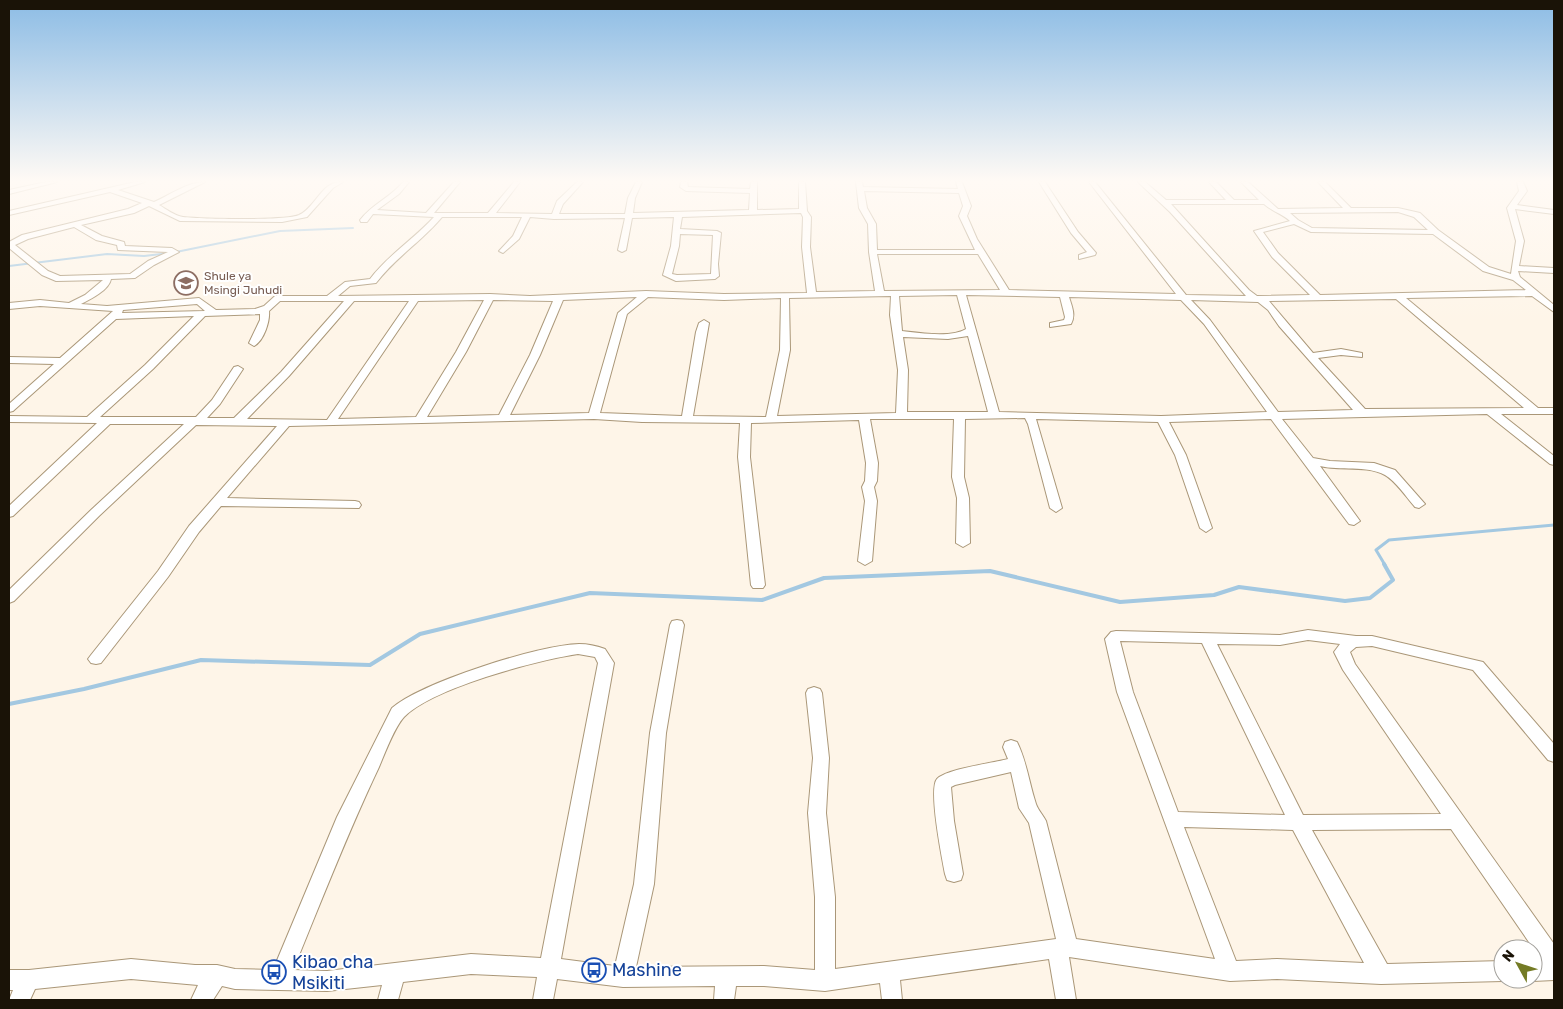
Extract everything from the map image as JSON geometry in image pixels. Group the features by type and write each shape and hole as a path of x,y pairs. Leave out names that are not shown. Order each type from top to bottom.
{"street":[{"path":"58,229 25,237 10,245 55,278 107,280 136,275 151,263 175,252 172,250 121,248 121,244 99,238 83,229"},
{"path":"328,299 348,284 369,282 376,279 383,268 427,229"},
{"path":"504,251 520,229"},
{"path":"622,250 628,229"},
{"path":"807,229 806,247 812,295"},
{"path":"872,229 873,252 880,293"},
{"path":"968,229 1006,294"},
{"path":"1072,229 1092,253 1082,257"},
{"path":"1129,229 1183,297 1207,322 1354,521"},
{"path":"1189,229 1246,292 1271,308 1282,324 1362,413"},
{"path":"1262,229 1258,230 1275,255 1318,298"},
{"path":"1305,229 1435,232"},
{"path":"1432,229 1486,269 1516,278 1532,293 1554,309"},
{"path":"1516,229 1520,242 1515,268 1516,278"},
{"path":"675,231 717,233 714,264 715,276 676,278 667,275 674,254 677,237 675,231"},
{"path":"873,252 980,252"},
{"path":"1515,268 1554,272"},
{"path":"72,305 88,297 107,280"},
{"path":"9,306 40,303 107,309 118,312 215,314 264,310 278,298 415,299 490,297 530,299 646,294 724,297 961,292 1318,298 1532,293"},
{"path":"961,292 995,416"},
{"path":"1053,325 1068,322 1070,317 1063,293"},
{"path":"594,416 623,313 646,294"},
{"path":"895,294 895,315 903,370 901,416"},
{"path":"1397,295 1536,412"},
{"path":"771,420 786,350 785,296"},
{"path":"420,420 461,352 490,297"},
{"path":"238,420 285,374 352,298"},
{"path":"502,418 535,355 560,298"},
{"path":"330,423 415,299"},
{"path":"9,409 118,312 199,301 215,314"},
{"path":"254,343 265,320 264,310"},
{"path":"90,420 149,367 202,314"},
{"path":"687,419 704,323"},
{"path":"899,334 960,336 971,330"},
{"path":"944,336 957,340 974,341"},
{"path":"1312,356 1341,352 1359,356"},
{"path":"9,360 62,361"},
{"path":"9,598 95,513 216,402 238,369"},
{"path":"11,421 238,420 330,423 594,416 642,419 771,420 864,416 960,417 1029,415 1161,420 1362,413 1554,411"},
{"path":"1491,412 1554,462"},
{"path":"1029,415 1034,424 1056,508"},
{"path":"864,416 872,463 871,481 868,487 871,501 865,561"},
{"path":"960,417 958,477 963,498 963,543"},
{"path":"746,419 744,457 758,585"},
{"path":"9,513 107,420"},
{"path":"1161,420 1165,424 1176,448 1206,528"},
{"path":"96,658 163,574 194,529 287,421"},
{"path":"1309,460 1330,465 1383,469 1391,473 1419,504"},
{"path":"218,502 355,505"},
{"path":"623,977 644,884 658,733 677,626"},
{"path":"1230,971 1125,692 1112,639 1116,636 1280,640 1298,634 1311,634 1354,641 1385,643 1478,666 1554,755"},
{"path":"1207,639 1298,823 1381,974"},
{"path":"1354,641 1345,646 1342,652 1348,666 1554,961"},
{"path":"279,980 346,817 383,739 400,710 425,696 493,670 540,655 578,649 591,649 600,653 606,663 544,1000"},
{"path":"814,693 821,758 817,812 825,897 825,981"},
{"path":"954,874 942,794 943,784 950,779 1014,756 1028,808 1037,821 1063,948 1066,1000"},
{"path":"1172,819 1298,823 1456,821"},
{"path":"19,1000 19,980 131,969 195,975 217,975 235,979 327,981 471,964 549,968 623,977 674,975 764,976 825,981 1063,948 1230,971 1277,969 1381,974 1493,972"},
{"path":"888,972 892,1000"},
{"path":"388,1000 395,974"},
{"path":"201,1000 217,975"},
{"path":"724,1000 726,977"}],"waterway":[{"path":"176,252 280,231 327,229"},
{"path":"9,266 107,254 144,256 170,253"},
{"path":"1385,565 1376,550 1389,540 1554,525"},
{"path":"9,704 84,689 201,660 370,665 420,634 590,593 762,600 824,578 990,571 1120,602 1214,595 1239,587 1345,601 1370,598 1393,580 1384,564"}],"place":[{"name":"Shule ya Msingi Juhudi","path":"186,283"},
{"name":"Mashine","path":"594,970"},
{"name":"Kibao cha Msikiti","path":"274,972"}]}
